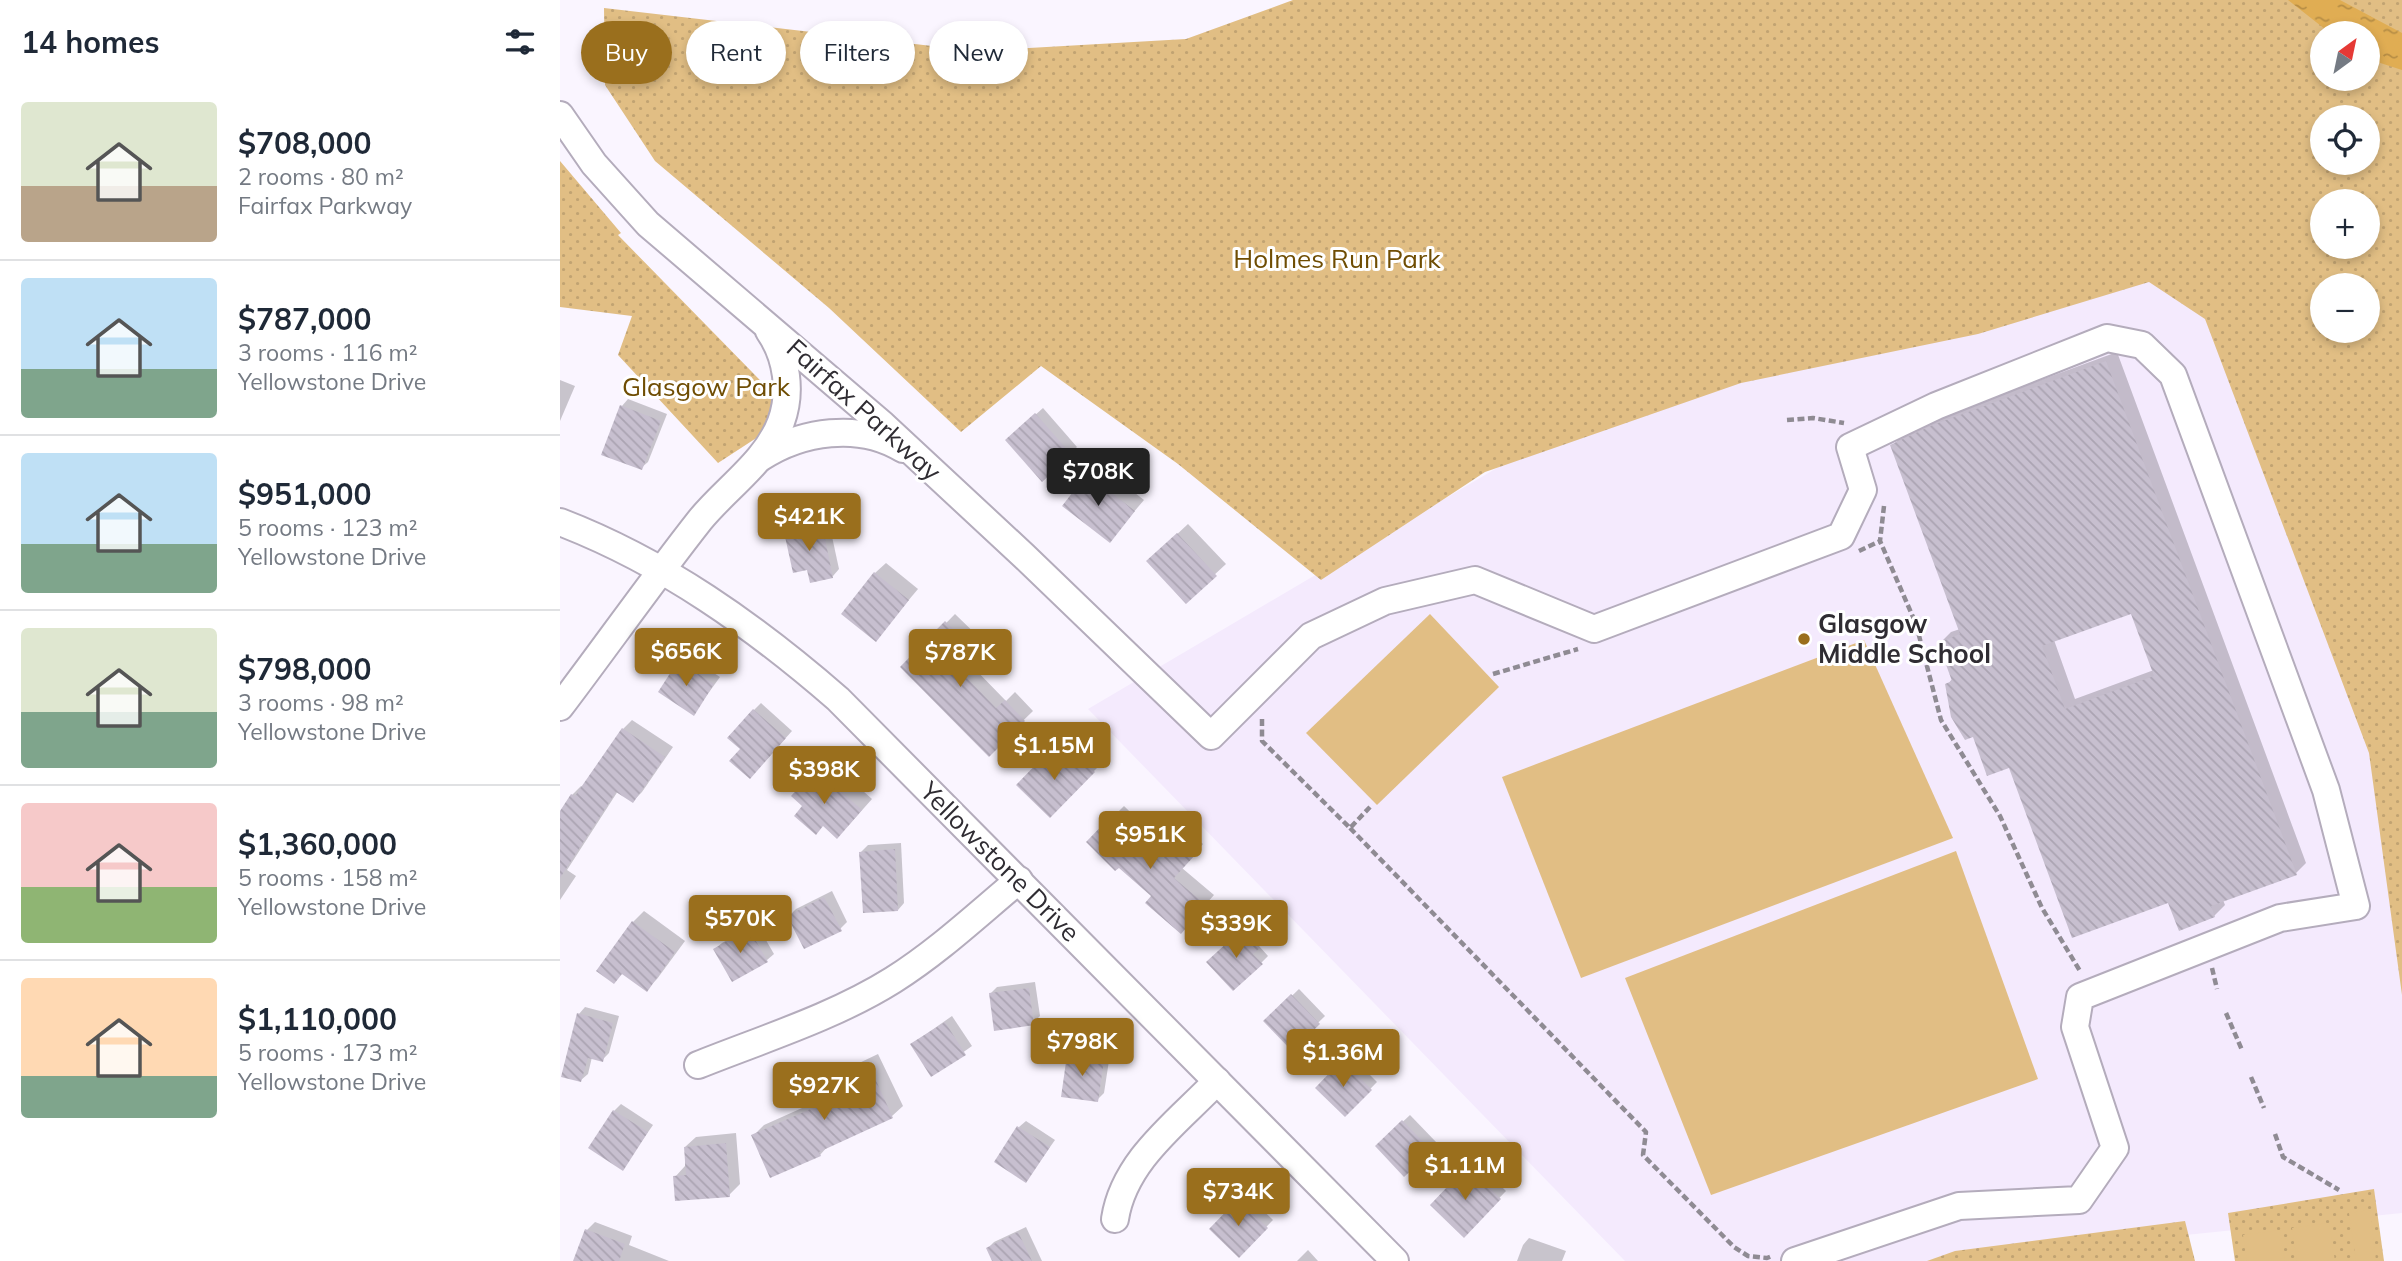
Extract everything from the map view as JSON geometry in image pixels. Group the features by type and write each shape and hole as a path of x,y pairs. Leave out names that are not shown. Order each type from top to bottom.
{"street":[{"name":"Fairfax Parkway","path":"560,115 594,164 648,224 758,316 926,464 1211,736 1311,636 1385,601 1475,580 1594,629 1841,537 1863,490 1850,447 1936,407 2107,338 2143,345 2173,375 2326,790 2356,906 2280,918 2080,997 2075,1027 2115,1148 2080,1200 1959,1206 1788,1257"},
{"path":"560,707 702,518 769,445 781,423 786,400 786,376 777,342 758,316"},
{"path":"753,463 776,448 829,433 859,434 885,441 926,464"},
{"name":"Yellowstone Drive","path":"560,522 662,570 728,611 785,653 829,691 1395,1261"},
{"path":"698,1065 831,1012 891,981 927,957 1018,880"},
{"path":"1115,1219 1124,1184 1137,1162 1217,1081"}],"path":[{"path":"1787,420 1813,418 1852,424"},
{"path":"1885,494 1881,541 1916,624 1941,720 2000,816 2042,908 2086,981"},
{"path":"1493,674 1581,648 1571,642"},
{"path":"1262,716 1262,741 1646,1132 1643,1155 1734,1247 1748,1256 1788,1257"},
{"path":"1350,828 1370,807"},
{"path":"2209,957 2217,989"},
{"path":"2226,1013 2242,1050"},
{"path":"2252,1077 2264,1108"},
{"path":"2275,1134 2283,1157 2339,1190"}],"shaded area":[{"name":"Glasgow Middle School","path":"2188,154 2402,569 2402,1213 1931,1261 1625,1261 1088,709 1804,287"}],"green space":[{"name":"Holmes Run Park","path":"1293,0 2402,0 2402,995 2369,753 2205,319 2149,282 1978,334 1741,383 1485,472 1321,580 1178,464 1041,366 961,432 829,308 655,161 605,84 672,84 672,21 604,21 604,8 716,21 686,21 686,84 786,84 786,29 800,31 800,84 915,84 915,44 929,46 929,84 1028,84 1028,48 1186,39"},
{"name":"Glasgow Park","path":"560,161 621,233 618,235 793,414 718,463 618,355 632,316 560,307"},
{"path":"1430,614 1499,687 1377,805 1306,733"},
{"path":"1864,640 1953,838 1581,978 1502,777"},
{"path":"1956,851 2038,1079 1711,1195 1625,978"},
{"path":"2374,1189 2384,1261 2235,1261 2228,1213"},
{"path":"2370,1210 2376,1261 2356,1261 2349,1213"},
{"path":"2185,1221 2195,1261 1927,1261 1955,1251"},
{"path":"2329,1223 2335,1261 2297,1261 2292,1228"},
{"path":"2280,1230 2285,1261 2247,1261 2243,1235"}],"water":[{"path":"2288,0 2340,0 2379,21 2315,21"},
{"path":"2380,21 2402,33 2402,70 2380,63"}],"building":[{"path":"2106,361 2297,875 2211,906 2215,917 2179,931 2168,903 2072,938 2009,768 1987,776 1973,737 1965,740 1951,717 1945,684 1952,681 1938,643 1960,634 1890,445 1933,425","holes":["2131,614 2154,676 2065,709 2042,646"]},
{"path":"620,405 661,421 642,470 601,455"},
{"path":"1035,413 1072,455 1042,482 1005,440"},
{"path":"1087,474 1135,511 1110,543 1062,506"},
{"path":"822,524 833,578 810,583 807,570 793,573 784,532"},
{"path":"1177,533 1217,576 1186,604 1146,561"},
{"path":"874,572 909,600 876,642 841,614"},
{"path":"945,621 981,657 964,675 996,708 1005,700 1025,721 989,757 900,667"},
{"path":"678,661 714,684 694,716 658,692"},
{"path":"753,709 786,738 750,779 729,761 740,749 727,738"},
{"path":"622,728 665,757 633,803 616,792 560,878 560,811 571,794 575,796"},
{"path":"1050,750 1067,767 1078,756 1095,772 1050,818 1016,785"},
{"path":"816,769 862,810 837,839 823,826 816,835 794,816 802,806 791,796"},
{"path":"1114,813 1161,861 1179,840 1196,854 1174,878 1206,905 1181,934 1145,903 1151,896 1119,868 1115,871 1086,842"},
{"path":"895,849 898,911 863,913 859,852"},
{"path":"824,897 842,931 804,949 787,916"},
{"path":"632,921 675,952 647,992 622,974 614,984 596,971"},
{"path":"749,929 768,962 732,982 713,949"},
{"path":"1242,929 1260,948 1253,954 1263,964 1233,991 1206,962"},
{"path":"1029,988 1034,1025 994,1031 989,993"},
{"path":"1291,994 1320,1024 1292,1051 1263,1021"},
{"path":"577,1013 613,1023 603,1062 588,1058 581,1082 561,1077"},
{"path":"945,1022 966,1055 931,1077 910,1044"},
{"path":"1067,1055 1104,1060 1098,1102 1061,1097"},
{"path":"1342,1060 1372,1090 1345,1117 1315,1088"},
{"path":"868,1063 893,1118 819,1152 821,1156 770,1178 751,1135 829,1101 822,1085"},
{"path":"613,1110 648,1132 623,1171 588,1148"},
{"path":"1402,1120 1432,1151 1404,1177 1375,1146"},
{"path":"1017,1126 1050,1147 1026,1183 994,1162"},
{"path":"726,1143 730,1197 675,1201 673,1176 686,1175 684,1147"},
{"path":"1467,1166 1501,1199 1464,1238 1430,1205"},
{"path":"1238,1199 1268,1228 1239,1258 1209,1229"},
{"path":"585,1229 625,1244 619,1261 573,1261"},
{"path":"1018,1232 1032,1261 992,1261 986,1248"}],"place":[{"name":"Glasgow Middle School","path":"1804,639"}]}
